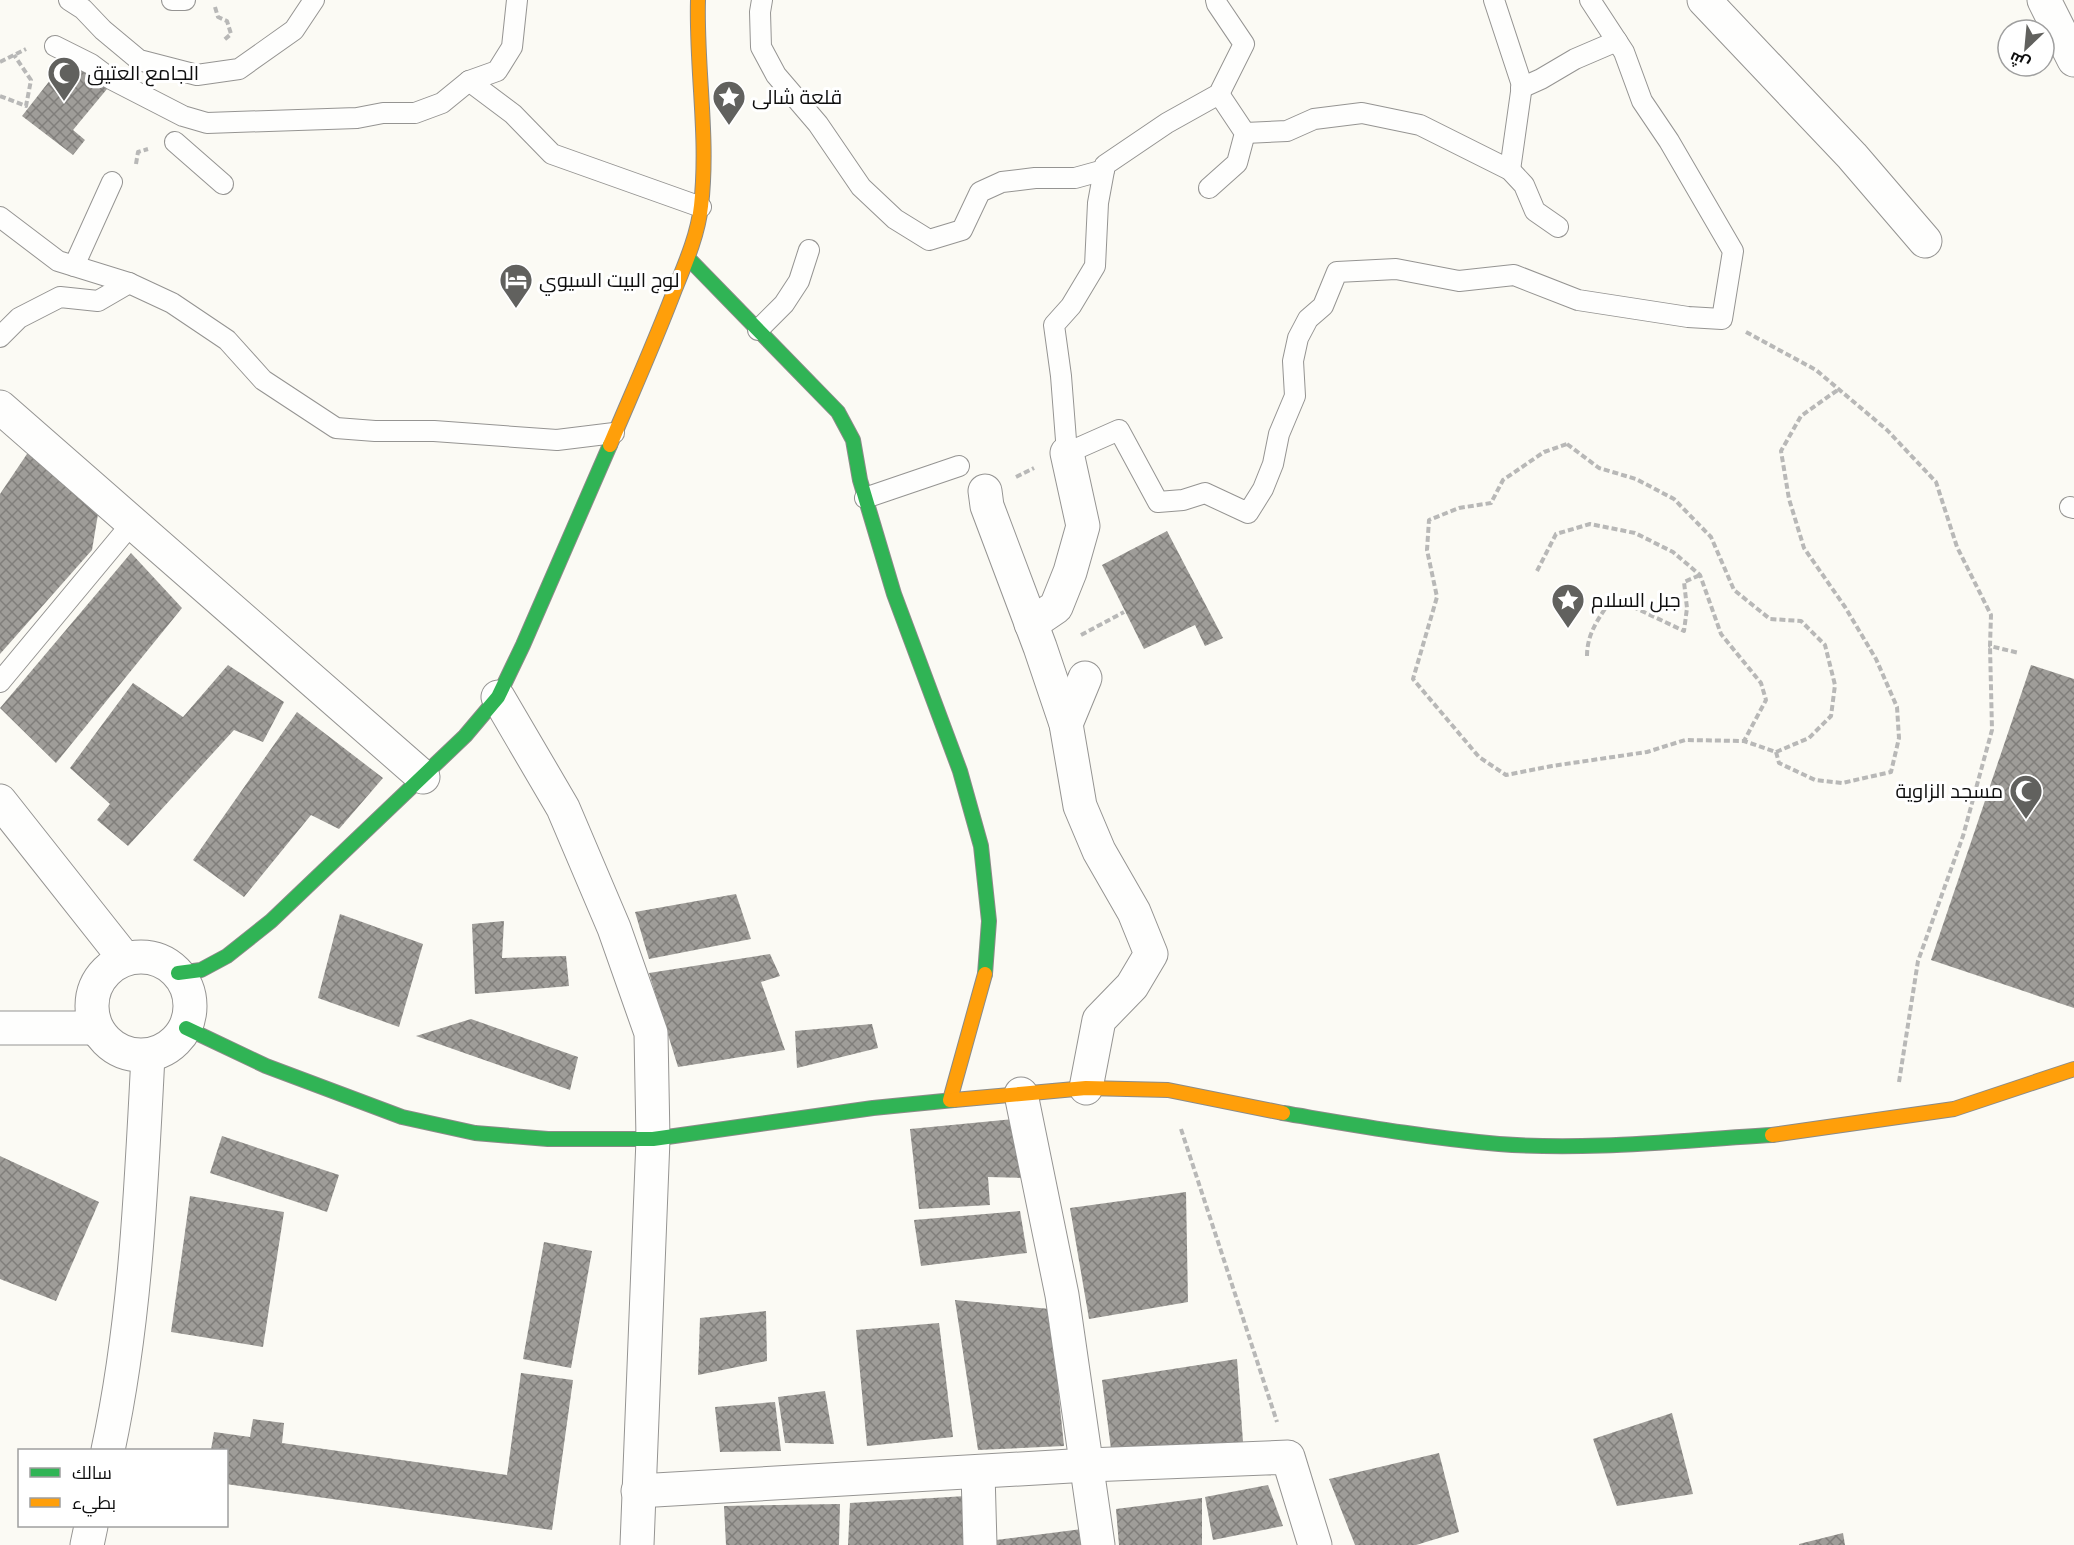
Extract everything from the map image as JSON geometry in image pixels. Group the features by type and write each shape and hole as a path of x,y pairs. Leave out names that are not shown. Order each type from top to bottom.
{"street":[{"path":"178,973 201,970 227,956 249,939 423,777 465,736 498,697 523,645 659,332 688,258 701,207 703,117 697,42 698,0"},
{"path":"1704,0 1852,156 1925,241"},
{"path":"2044,0 2074,60"},
{"path":"688,258 837,412 853,440 866,498 894,594 960,771 981,846 989,921 985,973 950,1100"},
{"path":"0,407 423,777"},
{"path":"1031,624 1056,607 1070,572 1083,525 1067,453"},
{"path":"985,491 987,506 1066,724 1080,806 1099,851 1134,912 1151,954 1132,986 1099,1020 1086,1088"},
{"path":"1066,724 1085,678"},
{"path":"498,697 563,808 614,928 651,1033 653,1139 637,1545"},
{"path":"0,801 125,959"},
{"path":"153,958 167,964 178,973 186,986 190,1000 190,1014 186,1028 177,1041 163,1051 148,1056 132,1055 118,1050 106,1041 96,1028 91,1008 95,987 112,965 125,959 153,958"},
{"path":"0,1028 96,1028"},
{"path":"186,1028 266,1066 402,1117 475,1133 548,1139 653,1139 873,1107 1086,1088 1168,1090 1281,1113 1398,1132 1500,1144 1575,1146 1786,1134 1954,1109 2074,1069"},
{"path":"108,1449 126,1348 136,1266 148,1056"},
{"path":"1022,1094 1062,1295 1098,1545"},
{"path":"638,1491 1088,1465 1288,1457 1315,1545"},
{"path":"978,1472 980,1545"},
{"path":"87,1545 92,1527"}],"lane":[{"path":"69,0 83,9 103,30 139,60 197,75 239,69 294,30 314,0"},
{"path":"172,0 186,0"},
{"path":"55,46 91,64 111,79 183,116 207,123 357,118 383,113 415,113 442,103 469,81 497,71 512,47 517,0"},
{"path":"762,0 761,47 776,75 818,124 861,187 895,219 929,240 962,230 980,192 1002,182 1035,178 1075,178 1104,170"},
{"path":"1216,0 1244,44 1219,94 1167,123 1105,165 1098,203 1095,266 1071,306 1054,325 1061,376 1067,453 1119,430 1158,502 1183,500 1205,493 1248,513 1263,489 1273,464 1279,434 1295,396 1293,361 1298,338 1308,319 1323,306 1337,272 1396,269 1459,281 1514,275 1578,300 1688,317 1722,319 1733,251 1669,141 1642,101 1624,51 1590,0"},
{"path":"1494,0 1522,85 1510,170"},
{"path":"1521,88 1575,59 1617,41"},
{"path":"469,81 513,114 552,154 701,207"},
{"path":"1209,188 1237,163 1245,133 1219,94"},
{"path":"1245,133 1287,131 1314,119 1362,113 1420,125 1510,170 1524,185 1535,211 1558,227"},
{"path":"175,142 223,184"},
{"path":"74,266 112,182"},
{"path":"0,217 58,261 129,283 172,303 227,340 263,380 336,428 375,431 434,431 557,440 614,433"},
{"path":"758,330 784,304 799,281 809,250"},
{"path":"0,337 19,318 60,297 99,301 129,283"},
{"path":"866,498 959,466"},
{"path":"0,682 133,522"}],"path":[{"path":"213,2 218,17 227,21 231,34 218,44 212,54 213,72"},
{"path":"0,62 14,55 31,80 26,106 0,96"},
{"path":"1722,319 1816,370 1887,430 1936,482 1957,547 1991,615 1992,730 1963,836 1918,961 1893,1118"},
{"path":"1776,752 1779,763 1815,780 1842,783 1891,772 1899,738 1897,707 1876,659 1845,607 1804,548 1789,499 1781,451 1801,417 1839,389"},
{"path":"1568,444 1599,468 1636,479 1674,499 1710,537 1734,590 1770,619 1802,621 1825,645 1835,685 1831,716 1809,738 1776,752 1744,741 1685,740 1647,752 1564,764 1506,776 1479,757 1413,679 1437,597 1427,550 1429,520 1459,508 1491,503 1503,480 1544,452 1568,444"},
{"path":"985,491 1067,453"},
{"path":"1537,571 1556,534 1590,524 1635,533 1672,552 1700,575 1721,634 1761,683 1766,700 1744,741"},
{"path":"1587,656 1587,642 1594,624 1607,606 1627,604 1684,631 1687,608 1684,582 1700,575"},
{"path":"1990,646 2019,653"},
{"path":"1168,1090 1288,1457"}],"building":[{"name":"الجامع العتيق","path":"69,56 107,89 73,130 85,140 73,155 22,116"},
{"path":"29,451 99,508 92,550 0,654 0,494"},
{"path":"1167,531 1223,638 1205,646 1195,625 1144,649 1102,565"},
{"path":"131,553 182,608 56,763 0,708"},
{"path":"228,665 284,702 263,742 234,730 128,846 97,820 110,804 70,768 133,683 183,717"},
{"name":"مسجد الزاوية","path":"2031,665 2074,679 2074,1008 1931,960"},
{"path":"297,712 383,778 339,829 311,815 244,897 193,860"},
{"path":"736,894 751,939 649,959 635,912"},
{"path":"340,914 423,944 399,1027 318,998"},
{"path":"504,921 502,958 566,956 569,986 475,994 472,924"},
{"path":"770,954 780,976 761,982 785,1050 678,1067 649,973"},
{"path":"471,1019 578,1057 570,1090 416,1036"},
{"path":"872,1024 878,1048 797,1068 795,1031"},
{"path":"1014,1119 1023,1178 988,1177 990,1205 919,1209 910,1129"},
{"path":"222,1136 339,1175 327,1212 210,1173"},
{"path":"0,1156 99,1202 56,1301 0,1279"},
{"path":"1186,1192 1188,1302 1089,1319 1070,1208"},
{"path":"190,1196 284,1212 263,1347 171,1332"},
{"path":"1020,1211 1027,1253 921,1266 914,1220"},
{"path":"544,1242 592,1251 571,1368 523,1359"},
{"path":"955,1300 1050,1309 1064,1446 978,1450"},
{"path":"766,1311 767,1361 698,1375 700,1318"},
{"path":"939,1323 953,1437 867,1446 856,1330"},
{"path":"1237,1359 1243,1442 1111,1449 1102,1380"},
{"path":"521,1373 573,1380 552,1530 228,1484 228,1449 211,1449 214,1432 250,1437 253,1419 284,1423 282,1443 507,1475"},
{"path":"825,1391 834,1444 785,1443 778,1397"},
{"path":"775,1402 781,1451 720,1452 715,1407"},
{"path":"1672,1413 1693,1494 1617,1506 1593,1439"},
{"path":"1439,1453 1459,1532 1416,1545 1355,1545 1329,1479"},
{"path":"1268,1485 1283,1526 1213,1540 1205,1497"},
{"path":"966,1496 967,1545 848,1545 850,1503"},
{"path":"1202,1498 1202,1545 1119,1545 1116,1509"},
{"path":"840,1504 839,1545 726,1545 724,1506"},
{"path":"1082,1529 1084,1545 996,1545 996,1540"},
{"path":"1843,1533 1845,1545 1799,1545 1799,1544"}],"traffic: fast":[{"path":"688,258 838,412 853,440 860,480 894,594 960,771 981,846 989,921 985,974"},
{"path":"178,973 201,970 227,956 271,921 465,736 498,697 610,445"},
{"path":"186,1028 266,1066 402,1117 475,1133 548,1139 653,1139 873,1108 954,1100"},
{"path":"1283,1113 1391,1131 1533,1146 1636,1144 1772,1135"}],"traffic: slow":[{"path":"610,445 683,269 701,206 704,154 698,0"},
{"path":"950,1100 985,974"},
{"path":"1772,1135 1954,1109 2074,1069"},
{"path":"954,1100 1086,1088 1168,1090 1283,1113"}],"place":[{"name":"الجامع العتيق","path":"64,102"},
{"name":"قلعة شالى","path":"729,126"},
{"name":"لوج البيت السيوي","path":"516,309"},
{"name":"جبل السلام","path":"1568,629"},
{"name":"مسجد الزاوية","path":"2026,820"}]}
